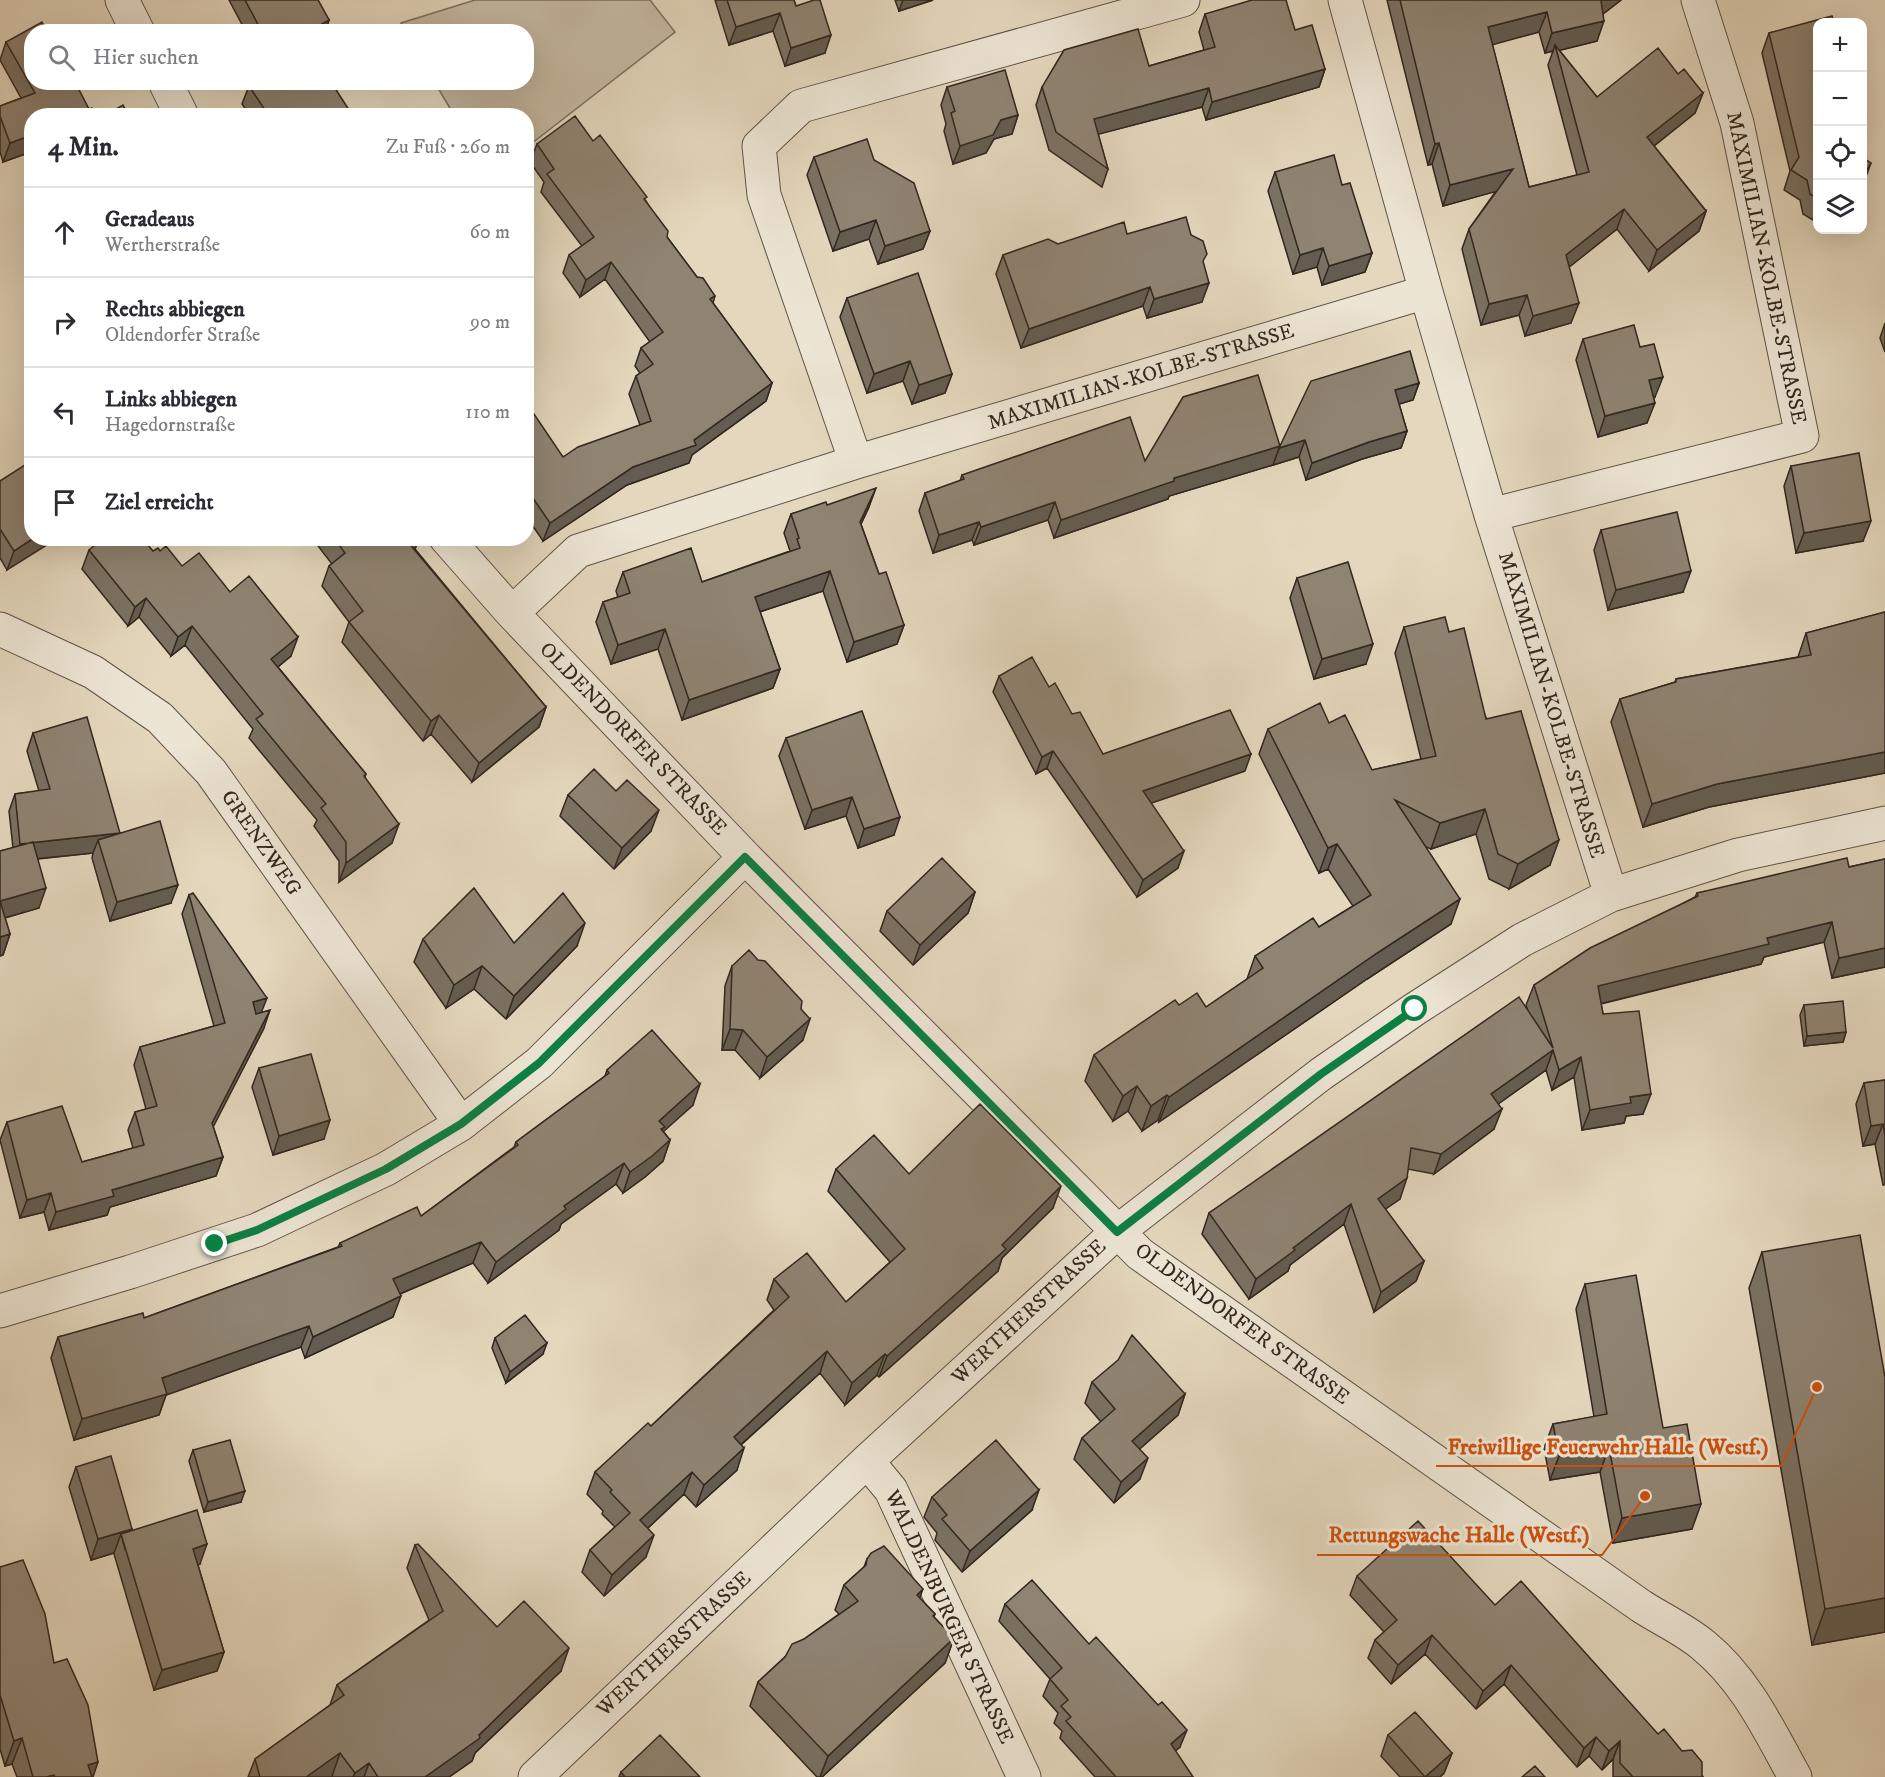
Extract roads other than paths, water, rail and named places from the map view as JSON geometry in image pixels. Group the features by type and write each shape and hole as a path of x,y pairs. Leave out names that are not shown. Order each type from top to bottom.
{"street":[{"path":"122,0 134,24"},
{"path":"856,462 764,195 759,146 801,106 1183,0"},
{"name":"MAXIMILIAN-KOLBE-STRASSE","path":"1345,0 1491,515 1611,896"},
{"name":"MAXIMILIAN-KOLBE-STRASSE","path":"1491,515 1802,436 1737,123 1698,0"},
{"path":"169,90 178,108"},
{"name":"MAXIMILIAN-KOLBE-STRASSE","path":"512,613 578,551 856,462 1426,292"},
{"name":"OLDENDORFER STRASSE","path":"453,546 512,613 745,857 1140,1254 1631,1599 1703,1645 1735,1677 1762,1717 1795,1777"},
{"name":"GRENZWEG","path":"0,629 93,672 160,718 211,772 461,1124"},
{"name":"WERTHERSTRASSE","path":"549,1771 867,1461 1117,1232 1321,1074 1407,1014 1522,940 1611,896 1738,855 1885,823"},
{"path":"0,1311 130,1272 257,1230 386,1169 461,1124 539,1063 745,857"},
{"name":"WALDENBURGER STRASSE","path":"867,1461 891,1490 1024,1777"}],"place":[{"name":"Freiwillige Feuerwehr Halle (Westf.)","path":"1817,1387"},
{"name":"Rettungswache Halle (Westf.)","path":"1645,1496"}]}
